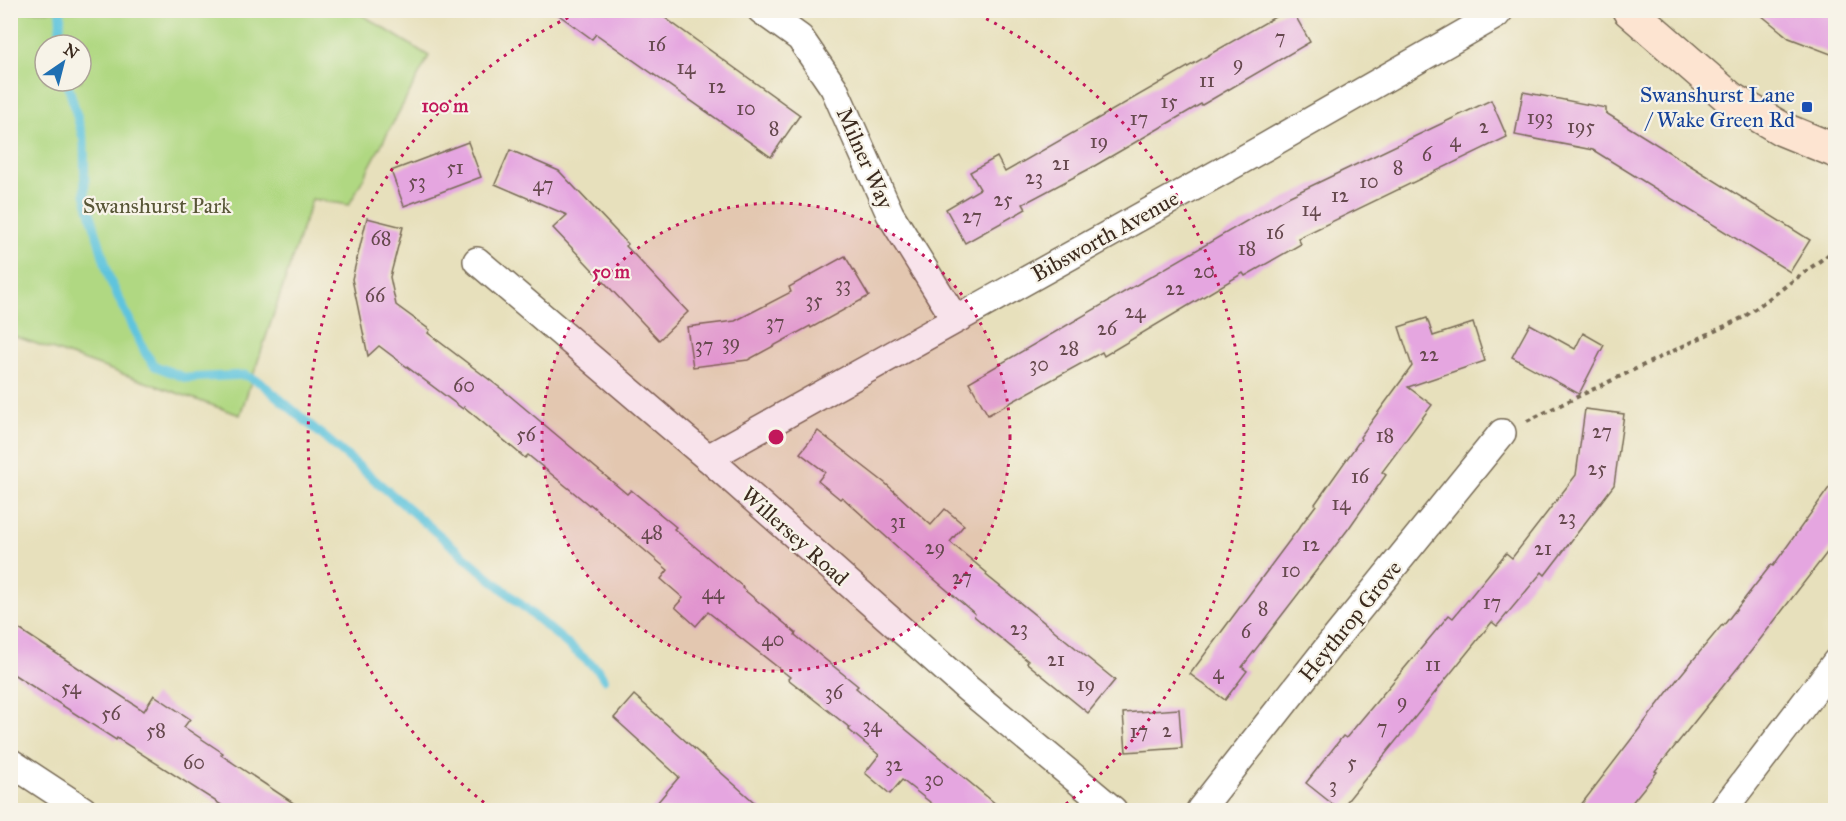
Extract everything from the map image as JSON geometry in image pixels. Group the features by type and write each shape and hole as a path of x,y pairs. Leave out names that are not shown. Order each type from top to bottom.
{"main road":[{"path":"1629,10 1731,99 1782,129 1836,152"}],"street":[{"name":"Milner Way","path":"761,10 800,38 834,88 890,214 955,319"},
{"name":"Bibsworth Avenue","path":"708,458 1267,146 1496,15 1500,10"},
{"name":"Willersey Road","path":"477,261 708,458 968,688 1113,810"},
{"name":"Heythrop Grove","path":"1200,810 1329,646 1502,433"},
{"path":"1723,810 1836,662"},
{"path":"10,762 82,810"}],"path":[{"path":"1502,433 1744,317 1836,249"}],"green space":[{"name":"Swanshurst Park","path":"10,11 356,11 429,56 349,205 312,199 240,415 11,335"}],"building":[{"path":"552,10 654,10 800,115 771,157 596,34 592,39"},
{"path":"1287,10 1292,10 1310,42 1091,168 1023,204 1026,209 965,243 946,209 980,189 970,172 997,157 1005,172"},
{"path":"1755,10 1836,10 1836,56 1789,38"},
{"path":"1523,92 1606,108 1606,113 1810,240 1790,272 1593,150 1515,135"},
{"path":"1491,100 1507,137 1298,238 1301,244 1245,276 1243,273 1104,356 1102,352 988,415 969,382 1288,197"},
{"path":"468,142 481,177 404,206 391,171"},
{"path":"510,150 559,171 688,312 659,340 553,228 567,215 495,184"},
{"path":"367,218 403,227 390,277 396,305 430,330 428,333 503,390 627,494 631,490 676,527 674,529 796,633 795,635 858,686 856,688 1003,810 940,810 902,780 890,794 865,773 879,755 849,730 850,728 788,679 790,677 708,612 696,626 675,607 683,598 661,579 668,570 590,504 528,455 525,458 464,407 463,409 379,346 368,356 352,279"},
{"path":"845,256 869,296 748,360 693,367 687,327 735,321 791,292 789,287"},
{"path":"1427,318 1433,336 1473,323 1485,361 1408,387 1432,405 1382,472 1386,475 1349,528 1242,667 1247,671 1225,700 1190,674 1316,505 1361,439 1360,437 1412,366 1399,327"},
{"path":"1530,324 1575,349 1583,333 1604,345 1579,394 1512,357"},
{"path":"1585,409 1624,414 1614,485 1545,575 1542,572 1497,626 1492,622 1340,810 1306,783 1343,736 1346,738 1449,615 1453,618 1506,553 1512,558 1576,475"},
{"path":"818,431 885,483 931,525 945,509 964,525 950,542 987,573 986,575 1115,680 1088,713 1027,663 1028,661 974,616 975,614 842,497 840,499 818,481 825,472 800,453"},
{"path":"1836,478 1836,541 1655,771 1657,772 1626,810 1577,810 1679,677 1771,565 1773,566"},
{"path":"10,623 144,711 154,695 190,719 184,727 223,753 221,755 304,810 229,810 117,738 116,740 10,672"},
{"path":"634,695 763,810 651,810 679,777 614,718"},
{"path":"1179,709 1182,748 1126,752 1123,713"}],"waterway":[{"path":"60,33 61,10"},
{"path":"70,93 84,141 85,194 110,280 146,354 155,366 186,378 245,375 261,383 599,671 604,679"}],"place":[{"name":"Swanshurst Lane / Wake Green Rd","path":"1807,107"}]}
